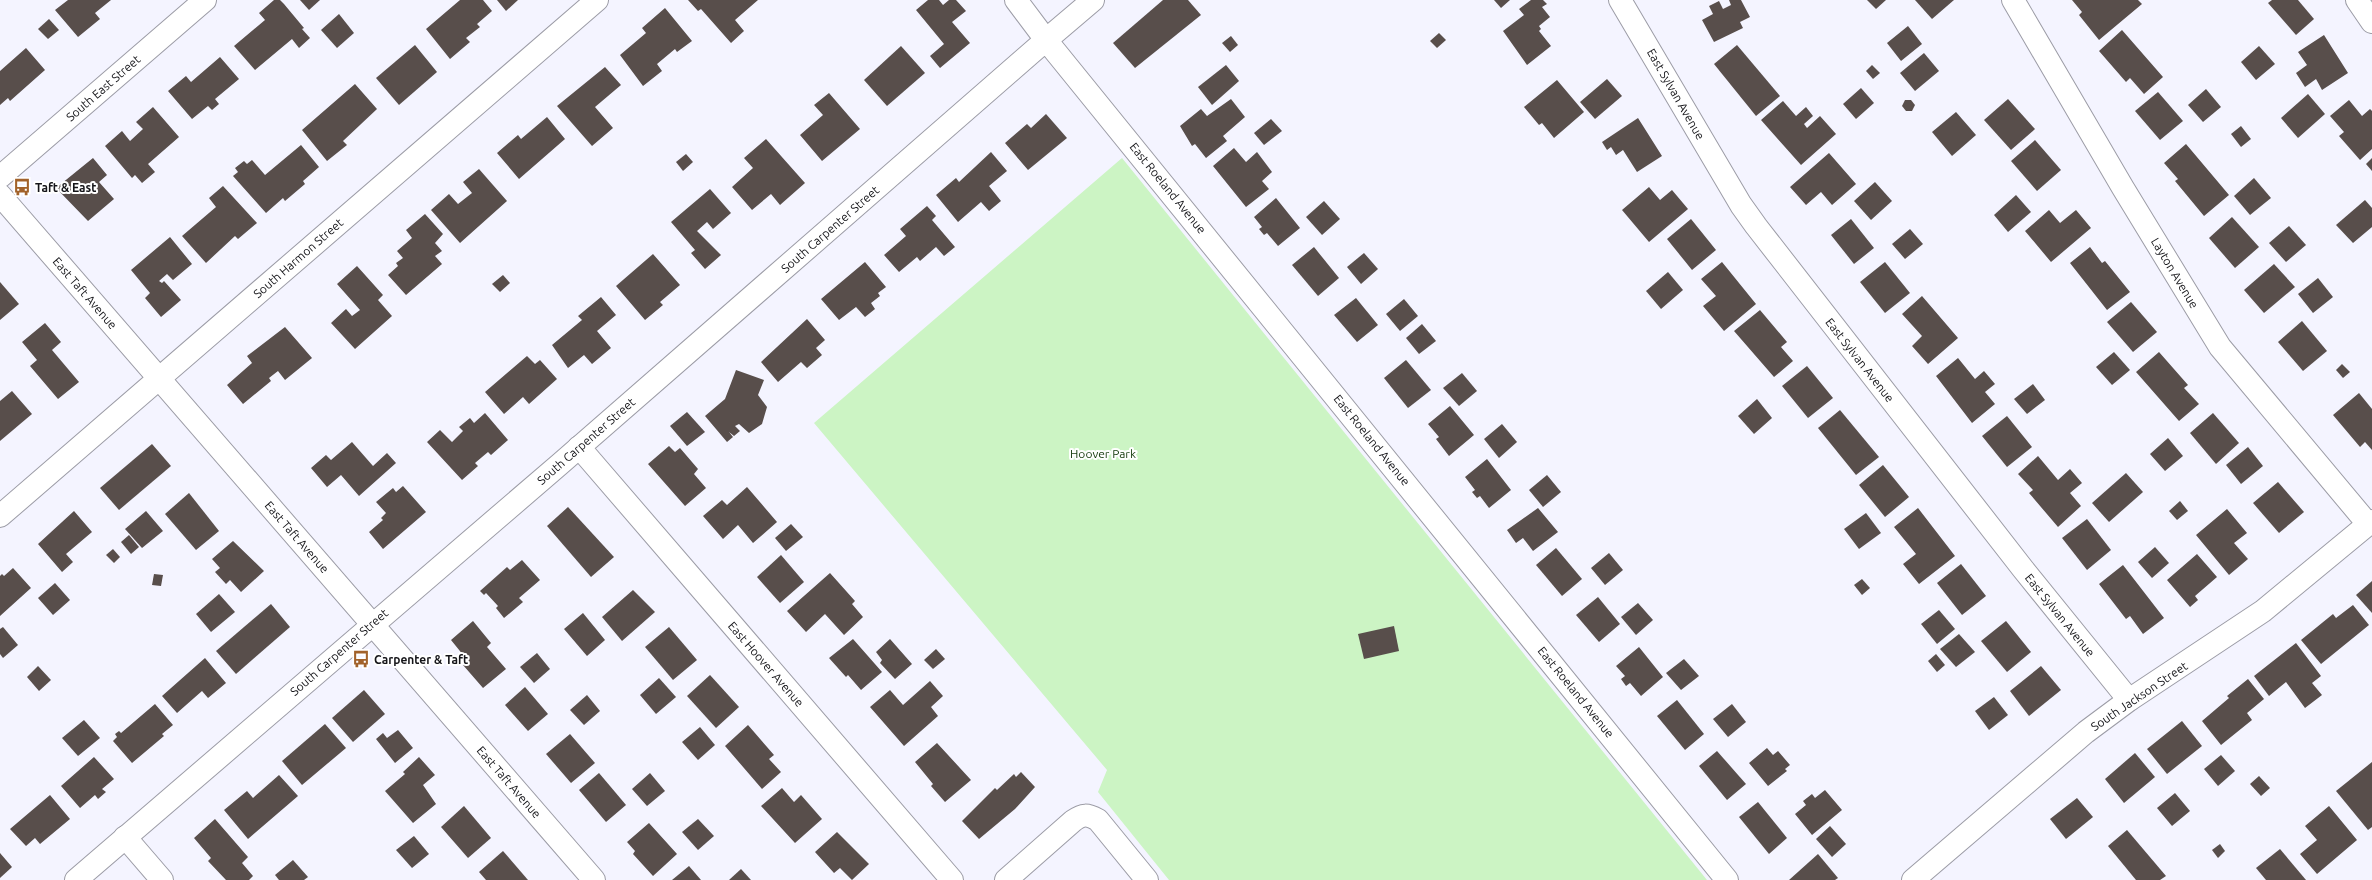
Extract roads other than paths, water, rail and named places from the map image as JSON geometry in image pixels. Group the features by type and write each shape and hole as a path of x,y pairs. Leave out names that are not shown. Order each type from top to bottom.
{"street":[{"name":"South East Street","path":"0,177 205,0"},
{"name":"South Harmon Street","path":"0,516 597,0"},
{"name":"East Roeland Avenue","path":"1016,0 1046,40 1727,880"},
{"name":"South Carpenter Street","path":"76,880 579,447 1093,0"},
{"name":"East Sylvan Avenue","path":"1620,0 1741,204 1756,226 2004,544 2129,700"},
{"name":"Layton Avenue","path":"2013,0 2123,188 2220,347 2370,523"},
{"path":"2357,0 2372,22"},
{"name":"East Taft Avenue","path":"0,195 594,880"},
{"name":"East Hoover Avenue","path":"579,447 952,880"},
{"name":"South Jackson Street","path":"1913,880 2086,732 2129,700 2257,615 2370,523"},
{"path":"1006,880 1072,821 1081,815 1088,815 1098,820 1147,880"},
{"path":"125,837 162,880"}],"place":[{"name":"Taft & East","path":"22,187"},
{"name":"Carpenter & Taft","path":"361,659"}],"park label":[{"name":"Hoover Park","path":"1103,453"}]}
